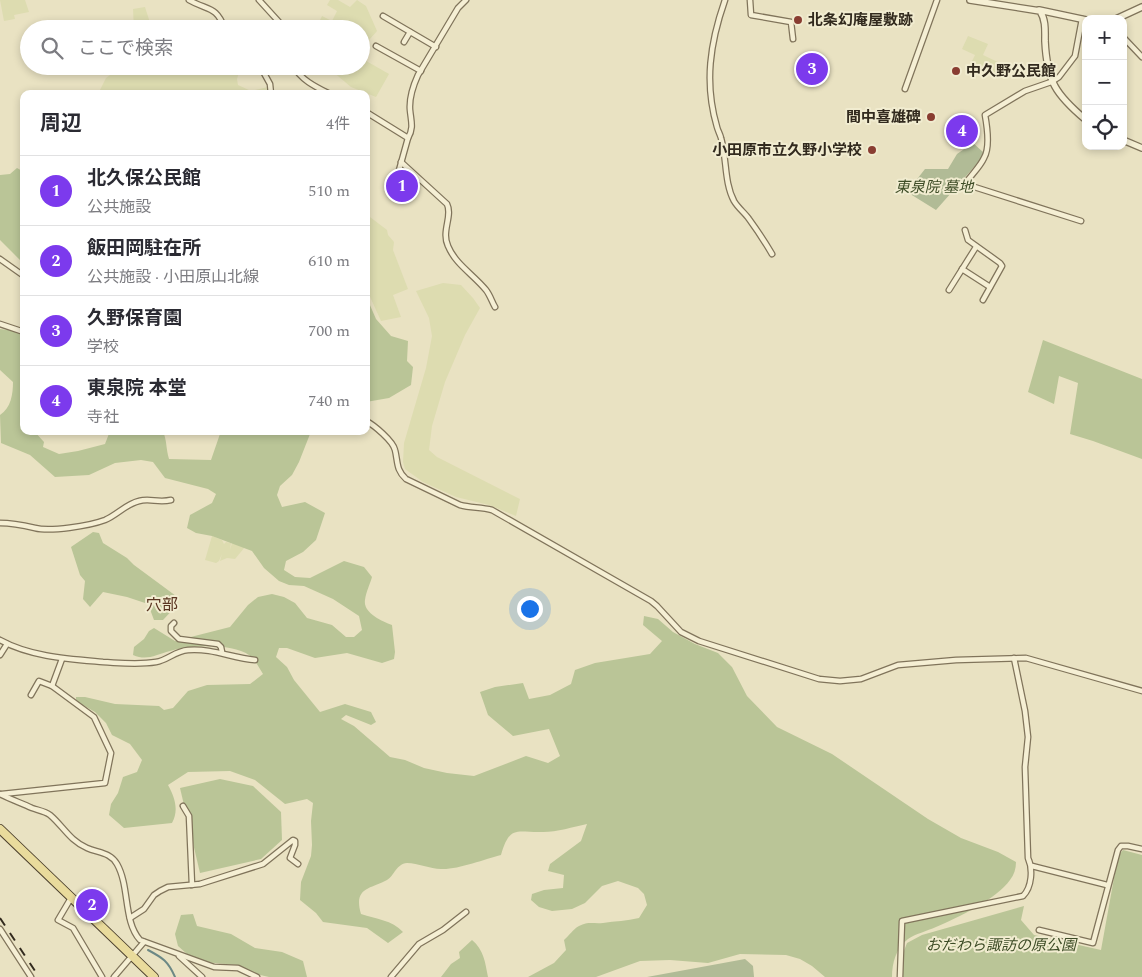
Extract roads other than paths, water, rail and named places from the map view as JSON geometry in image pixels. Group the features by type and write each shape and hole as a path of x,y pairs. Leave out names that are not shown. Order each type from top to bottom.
{"main road":[{"path":"0,830 154,977"}],"street":[{"path":"189,0 210,8 220,15 222,20"},
{"path":"260,0 277,20"},
{"path":"388,186 396,181 412,126 410,100 414,86 458,8 466,0"},
{"path":"725,0 710,54 712,104 721,138 727,176 735,202 749,218 772,254"},
{"path":"750,0 751,15 791,22 793,39"},
{"path":"906,89 937,0"},
{"path":"970,0 1082,19"},
{"path":"1125,15 1142,7"},
{"path":"1038,10 1044,19 1047,65 1051,82 1058,93 1082,116"},
{"path":"382,16 436,48"},
{"path":"1081,221 965,184 986,153 987,128 985,115 1025,91 1051,82 1059,77 1075,56 1082,27"},
{"path":"404,42 410,32"},
{"path":"1127,41 1142,57"},
{"path":"376,46 421,71"},
{"path":"265,75 270,84 271,90"},
{"path":"300,75 323,90"},
{"path":"370,114 408,138"},
{"path":"1127,142 1142,148"},
{"path":"401,162 435,191 447,204 450,209 445,230 448,245 459,264 486,290 496,307"},
{"path":"965,230 968,240 1000,262 1002,266 983,300"},
{"path":"949,290 976,247"},
{"path":"0,259 20,273"},
{"path":"962,269 990,287"},
{"path":"0,324 20,331"},
{"path":"370,424 380,431 395,448 399,472 406,479 460,505 468,507 480,506 492,510 651,601 658,606 681,632 699,641 819,679 861,680 898,665 956,660 1026,658 1142,691"},
{"path":"0,522 19,523 46,529 92,524 107,519 138,500 161,503 171,500"},
{"path":"174,623 171,626 171,631 179,639 218,644 222,652"},
{"path":"0,640 26,650 62,659 125,665 159,662 177,652 190,650 222,652 244,659 255,660"},
{"path":"0,655 7,644"},
{"path":"900,977 902,921 1024,896 1028,891 1032,866 1028,858 1025,767 1028,737 1025,711 1014,658"},
{"path":"52,686 62,659"},
{"path":"1,794 105,783 111,753 94,717 52,686 38,681 31,695"},
{"path":"1,794 49,814 63,831 77,843 87,849 111,856 117,864 122,880 130,925 140,940 214,967 238,968 257,977"},
{"path":"183,806 189,816 192,885"},
{"path":"130,918 144,909 154,895 168,887 192,885 263,864 292,840 295,845 290,858 298,864"},
{"path":"1039,930 1093,943 1118,850 1121,846 1142,849"},
{"path":"1032,866 1108,885"},
{"path":"71,898 58,920 72,928 102,977"},
{"path":"391,977 419,944 443,930 466,912"},
{"path":"0,930 31,977"},
{"path":"114,977 144,942"},
{"path":"178,955 202,977"}],"waterway":[{"path":"148,950 165,960 175,977"}],"railway":[{"path":"0,918 39,977"}],"place":[{"name":"北条幻庵屋敷跡","path":"798,20"},
{"name":"久野保育園","path":"812,69"},
{"name":"中久野公民館","path":"956,71"},
{"name":"間中喜雄碑","path":"931,117"},
{"name":"東泉院 本堂","path":"962,131"},
{"name":"小田原市立久野小学校","path":"872,150"},
{"name":"北久保公民館","path":"402,186"},
{"name":"飯田岡駐在所","path":"92,905"}],"district":[{"name":"穴部","path":"162,605"}],"park label":[{"name":"東泉院 墓地","path":"934,187"},
{"name":"おだわら諏訪の原公園","path":"1001,945"}]}
